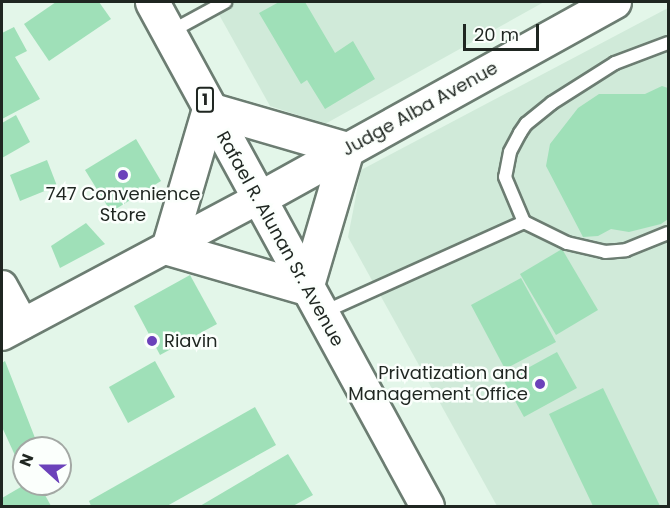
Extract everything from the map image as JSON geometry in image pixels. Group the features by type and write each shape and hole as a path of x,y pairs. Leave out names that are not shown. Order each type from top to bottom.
{"main road":[{"name":"Rafael R. Alunan Sr. Avenue","path":"152,2 427,507"},
{"name":"Judge Alba Avenue","path":"258,199 614,2"},
{"path":"209,109 347,149 313,301 168,248 209,109"}],"street":[{"path":"2,286 12,330 258,199"}],"lane":[{"path":"169,32 225,2"},
{"path":"669,43 615,63 552,103 526,124 510,152 505,177 524,222 567,243 605,252 626,250 669,233"},
{"path":"313,301 524,222"}],"shaded area":[{"path":"212,2 544,2 325,124 270,106"},
{"path":"668,8 668,506 497,506 348,237 361,170"}],"building":[{"path":"56,2 99,2 111,19 49,61 24,24"},
{"path":"279,2 305,2 335,53 353,41 375,79 325,109 307,80 301,84 259,13"},
{"path":"14,27 27,51 15,57 40,99 2,119 2,33"},
{"path":"662,86 668,88 668,219 661,224 629,232 611,229 598,236 583,237 546,166 550,144 578,108 599,94 645,94"},
{"path":"16,115 30,142 2,158 2,123"},
{"name":"747 Convenience Store","path":"136,139 161,181 111,212 85,170"},
{"path":"47,160 57,186 20,201 10,175"},
{"path":"86,223 105,244 60,268 51,246"},
{"path":"562,249 598,310 556,335 520,274"},
{"path":"190,275 217,324 160,355 134,306"},
{"path":"521,278 556,342 505,369 471,305"},
{"name":"Privatization and Management Office","path":"557,352 577,388 524,417 504,381"},
{"path":"5,361 34,436 12,436 12,449 2,427 2,363"},
{"path":"155,361 175,397 128,423 109,387"},
{"path":"603,388 660,506 593,506 549,414"},
{"path":"255,407 276,445 167,506 91,506 89,501"},
{"path":"288,454 313,495 293,506 200,506"},
{"path":"12,492 12,496 46,496 51,506 2,506 2,498"}],"place":[{"name":"747 Convenience Store","path":"123,175"},
{"name":"Riavin","path":"152,341"},
{"name":"Privatization and Management Office","path":"540,384"}]}
